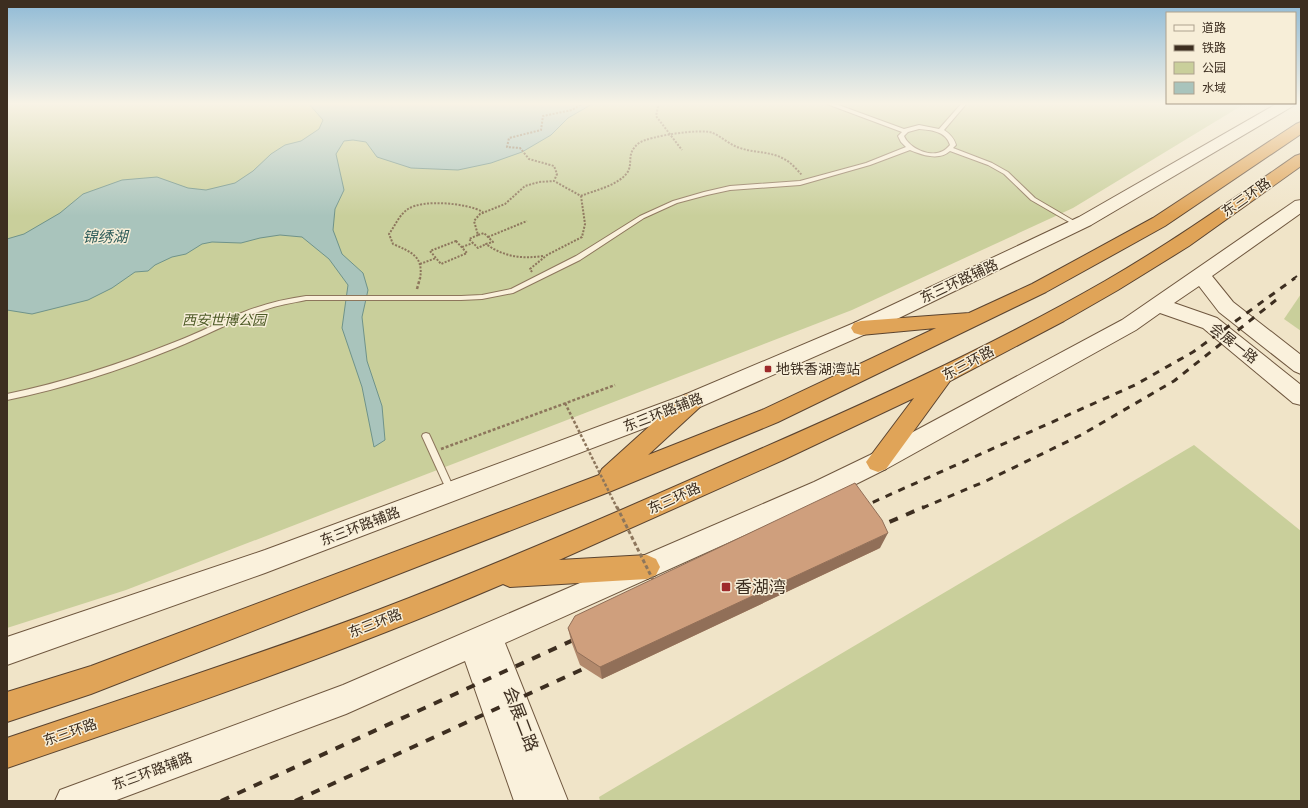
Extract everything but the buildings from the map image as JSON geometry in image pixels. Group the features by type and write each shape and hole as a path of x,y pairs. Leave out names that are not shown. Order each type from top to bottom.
{"highway":[{"name":"东三环路","path":"7,707 91,680 254,618 600,485 770,416 981,317 1039,288 1159,222 1281,141"},
{"name":"东三环路","path":"7,753 377,624 495,576 798,443 942,377 1062,313 1166,252 1301,159"},
{"path":"861,328 981,317"},
{"path":"878,462 942,377"},
{"path":"600,485 692,401"},
{"path":"495,576 651,575"}],"main road":[{"name":"东三环路辅路","path":"7,651 99,621 692,401 861,328 1078,225 1223,141"},
{"name":"东三环路辅路","path":"71,801 346,699 481,640 651,575 878,462 1089,348 1158,306 1301,205"},
{"name":"会展一路","path":"1201,276 1226,307 1301,366"},
{"name":"会展一路","path":"1158,306 1210,323 1301,397"},
{"name":"会展二路","path":"481,640 530,801"},
{"name":"会展二路","path":"481,640 552,801"}],"lane":[{"path":"901,141 909,148 930,154 946,152 953,145 952,141"},
{"path":"7,397 32,392 127,364 182,343 257,309 306,298 482,297 513,291 578,258 642,217 675,202 730,188 800,183 868,164 909,148"},
{"path":"950,149 990,164 1006,173 1033,199 1078,225"},
{"path":"426,436 451,491"}],"path":[{"path":"509,141 507,147 520,148 529,159 554,166 557,174 554,181"},
{"path":"581,196 615,182 628,173 631,164 629,158 634,148 641,142 646,141"},
{"path":"675,141 682,150"},
{"path":"726,141 739,148 768,153 785,159 808,181"},
{"path":"478,235 473,227 474,221 478,214 501,207 524,187 532,183 540,180 554,181 581,196"},
{"path":"486,244 492,249 511,257 527,258 543,256 566,247 582,237 585,224 581,196"},
{"path":"414,297 423,275 419,260 410,252 393,244 389,234 408,208 421,203 468,206 480,209 483,212"},
{"path":"488,237 527,221"},
{"path":"484,233 488,237 493,242 478,248 469,239 484,233"},
{"path":"456,241 467,253 441,264 436,258 430,251 456,241"},
{"path":"462,247 473,243"},
{"path":"537,280 530,269 543,256"},
{"path":"420,264 436,258"},
{"path":"433,452 565,403 616,386"},
{"path":"565,403 651,575"}],"green space":[{"name":"西安世博公园","path":"7,141 1184,141 1073,208 852,310 126,590 7,628"},
{"path":"1301,294 1301,331 1284,319"},
{"path":"1194,445 1301,531 1301,801 600,801 599,797"}],"water":[{"name":"锦绣湖","path":"301,141 347,141 344,141 336,154 344,190 335,209 333,230 342,254 363,273 368,290 362,317 367,361 382,406 385,440 374,447 362,387 342,328 348,285 329,259 302,237 280,235 241,243 212,242 202,244 186,254 172,257 155,265 148,271 135,272 112,288 88,300 32,314 7,310 7,239 24,234 60,213 83,194 122,180 157,177 188,188 206,190 235,183 253,171 271,154 285,145"},
{"name":"锦绣湖","path":"358,141 541,141 522,152 491,163 458,170 411,168 377,157 366,142"}],"railway":[{"path":"1293,279 1301,273"},
{"path":"862,507 860,508 1135,385 1193,352 1295,278"},
{"path":"922,508 986,481 1081,435 1174,381 1276,300"},
{"path":"873,529 924,507"},
{"path":"221,801 582,636"},
{"path":"295,801 594,664"}],"place":[{"name":"地铁香湖湾站","path":"768,369"},
{"name":"香湖湾","path":"726,587"}]}
